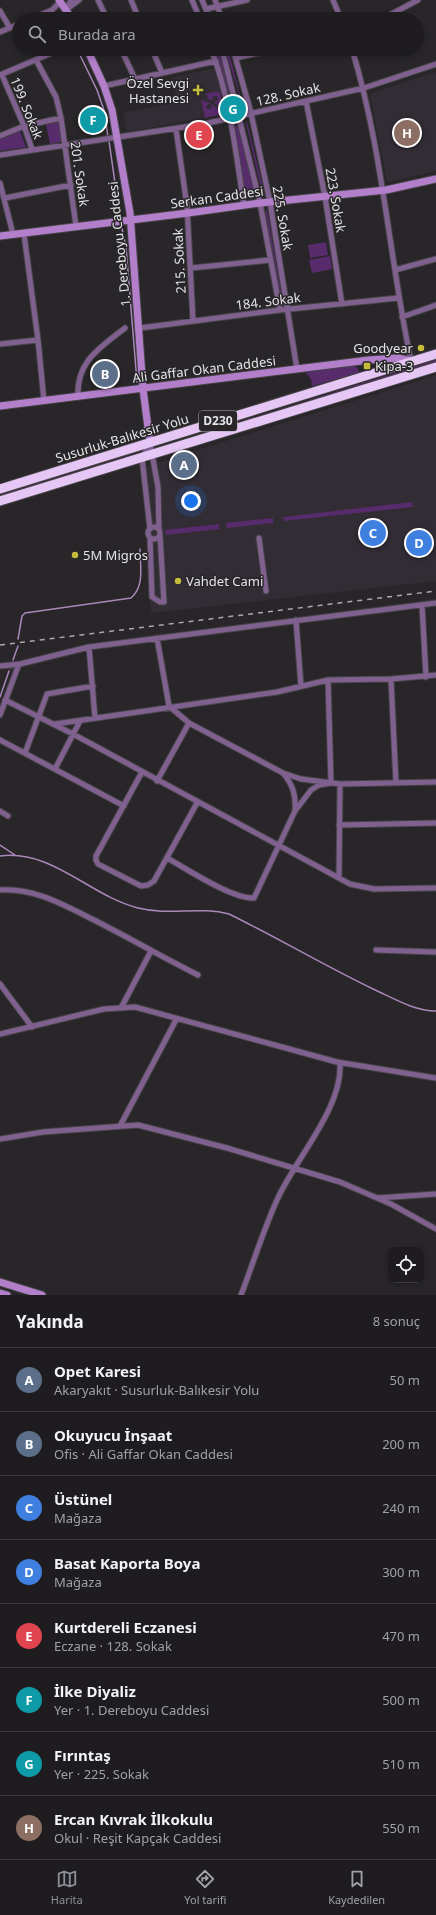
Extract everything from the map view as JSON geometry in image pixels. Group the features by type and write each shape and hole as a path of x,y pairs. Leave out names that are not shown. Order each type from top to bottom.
{"highway":[{"name":"Susurluk-Balıkesir Yolu","path":"0,489 436,354"},
{"name":"Susurluk-Balıkesir Yolu","path":"0,501 436,367"}],"main road":[{"path":"60,1 68,12"},
{"name":"1. Dereboyu Caddesi","path":"90,56 104,86 118,138 131,220 140,328 143,389 150,443"},
{"name":"Serkan Caddesi","path":"0,236 260,203 384,190 436,179"},
{"name":"Ali Gaffar Okan Caddesi","path":"0,406 384,358 398,358 411,361"},
{"path":"0,1282 42,1295"},
{"path":"0,1293 7,1295"}],"street":[{"path":"67,9 71,0"},
{"path":"67,9 79,0"},
{"path":"98,0 104,12"},
{"path":"131,0 136,12"},
{"path":"192,0 197,12"},
{"path":"202,0 207,12"},
{"path":"216,0 220,12"},
{"path":"206,9 247,0"},
{"path":"333,0 338,12"},
{"path":"395,12 418,0"},
{"path":"47,12 52,10 60,1"},
{"path":"0,11 10,28 0,32"},
{"path":"1,75 45,56"},
{"path":"124,56 135,79"},
{"path":"155,56 162,73"},
{"path":"214,56 229,118 244,205"},
{"name":"225. Sokak","path":"224,56 240,116 260,203 280,310"},
{"path":"236,58 245,56"},
{"path":"354,56 364,88 384,190 398,298 411,361"},
{"name":"225. Sokak","path":"236,58 251,113 270,202 297,369"},
{"name":"201. Sokak","path":"36,60 56,97 61,118 76,226"},
{"path":"104,86 216,61"},
{"name":"128. Sokak","path":"0,155 65,144 108,140 176,129 240,116 364,88 436,64"},
{"name":"199. Sokak","path":"1,75 24,126 32,149"},
{"name":"223. Sokak","path":"306,101 325,197 342,304"},
{"path":"0,136 24,126 61,118"},
{"name":"215. Sokak","path":"176,129 188,213 193,321"},
{"path":"0,183 13,234"},
{"path":"5,198 71,185"},
{"path":"24,234 38,340 44,401"},
{"path":"395,270 436,259"},
{"path":"191,268 270,260"},
{"name":"184. Sokak","path":"140,328 288,309 398,298"},
{"path":"402,317 436,305"},
{"path":"78,397 82,372 87,360 125,328"},
{"path":"0,344 38,340"},
{"path":"150,443 158,487 159,532 164,602 160,602 152,597 150,538 148,533 150,529 142,458 150,443"},
{"path":"150,529 154,528 159,532"},
{"path":"150,538 156,539 159,532"},
{"path":"259,538 266,591"},
{"path":"0,666 19,664 89,647 436,603"},
{"path":"422,605 426,677"},
{"path":"296,620 301,686"},
{"path":"157,638 169,706 189,723 283,773 301,779 340,784 436,782"},
{"path":"89,647 95,718"},
{"path":"0,715 19,664"},
{"path":"54,724 169,706 277,692 328,680 391,679 436,675"},
{"path":"391,679 396,783"},
{"path":"328,680 331,783"},
{"path":"25,753 47,694 93,686"},
{"path":"5,700 73,734 197,803 350,884 374,889 436,888"},
{"path":"55,769 80,721"},
{"path":"157,781 189,723"},
{"path":"0,740 124,806"},
{"path":"142,772 96,856 98,864 141,886 148,885 154,881 197,803"},
{"path":"283,773 290,782 294,791 295,811"},
{"path":"167,858 226,890 249,898 254,898 295,811 311,790 320,785 331,783"},
{"path":"339,878 340,784"},
{"path":"0,811 8,816"},
{"path":"339,825 436,823"},
{"path":"0,890 18,889 41,895 112,929 198,975"},
{"path":"376,950 436,952"},
{"path":"121,1008 151,951"},
{"path":"0,984 32,1027"},
{"path":"0,1034 104,1009 135,1007 176,1020 340,1063 436,1078"},
{"path":"120,1126 176,1020"},
{"path":"241,1295 277,1200 334,1100 341,1074 340,1063"},
{"path":"0,1139 43,1132 138,1126 227,1148 340,1182 376,1198 436,1229"},
{"path":"376,1198 436,1194"}],"shaded area":[{"path":"216,56 220,56 231,91 227,93"},
{"path":"227,56 230,56 244,110"},
{"name":"Özel Sevgi Hastanesi","path":"216,68 225,114 127,132 123,113 177,102 172,77"},
{"path":"436,72 436,171 389,182 387,181 370,95 371,93"},
{"path":"220,92 224,111 214,102 218,100 217,96 213,96 212,101 207,98 208,96 205,94"},
{"path":"201,100 210,103 206,106 207,109 211,109 212,104 223,114 205,118"},
{"path":"59,122 62,142 50,144 46,124"},
{"path":"247,122 265,196 263,197 246,123"},
{"path":"236,125 239,125 256,197 246,199 235,127"},
{"path":"20,131 26,147 0,151 0,138"},
{"path":"267,210 283,303 282,306 265,211"},
{"path":"326,242 328,255 310,258 308,245"},
{"path":"330,256 332,269 312,273 309,260"},
{"path":"436,360 436,362 159,447"},
{"path":"355,365 359,371 358,373 312,386 311,379 305,372"},
{"path":"436,375 436,581 151,613 143,467"},
{"path":"134,454 137,455 0,497 0,495"},
{"path":"412,502 413,507 284,521 283,517"},
{"path":"273,518 273,523 227,528 226,523"},
{"path":"219,524 219,529 166,535 165,530"}],"waterway":[{"path":"80,56 97,90 104,110 108,137"},
{"path":"109,141 120,218"},
{"path":"121,224 126,247 137,382"},
{"path":"18,639 22,616 25,613 131,598 140,582 140,549"},
{"path":"13,660 18,646"},
{"path":"0,697 9,671"},
{"path":"0,845 15,855"},
{"path":"0,856 19,856 37,859 54,866 120,902 138,908 162,911 207,911 229,914 337,971 396,1000 420,1009 436,1011"}],"railway":[{"path":"0,645 436,591"}],"place":[{"name":"Özel Sevgi Hastanesi","path":"198,90"},
{"name":"Fırıntaş","path":"233,109"},
{"name":"İlke Diyaliz","path":"93,120"},
{"name":"Ercan Kıvrak İlkokulu","path":"407,133"},
{"name":"Kurtdereli Eczanesi","path":"199,135"},
{"name":"Goodyear","path":"421,348"},
{"name":"Kipa-3","path":"367,366"},
{"name":"Okuyucu İnşaat","path":"105,374"},
{"name":"Opet Karesi","path":"184,465"},
{"name":"Üstünel","path":"373,533"},
{"name":"Basat Kaporta Boya","path":"419,543"},
{"name":"5M Migros","path":"75,555"},
{"name":"Vahdet Cami","path":"178,581"}]}
